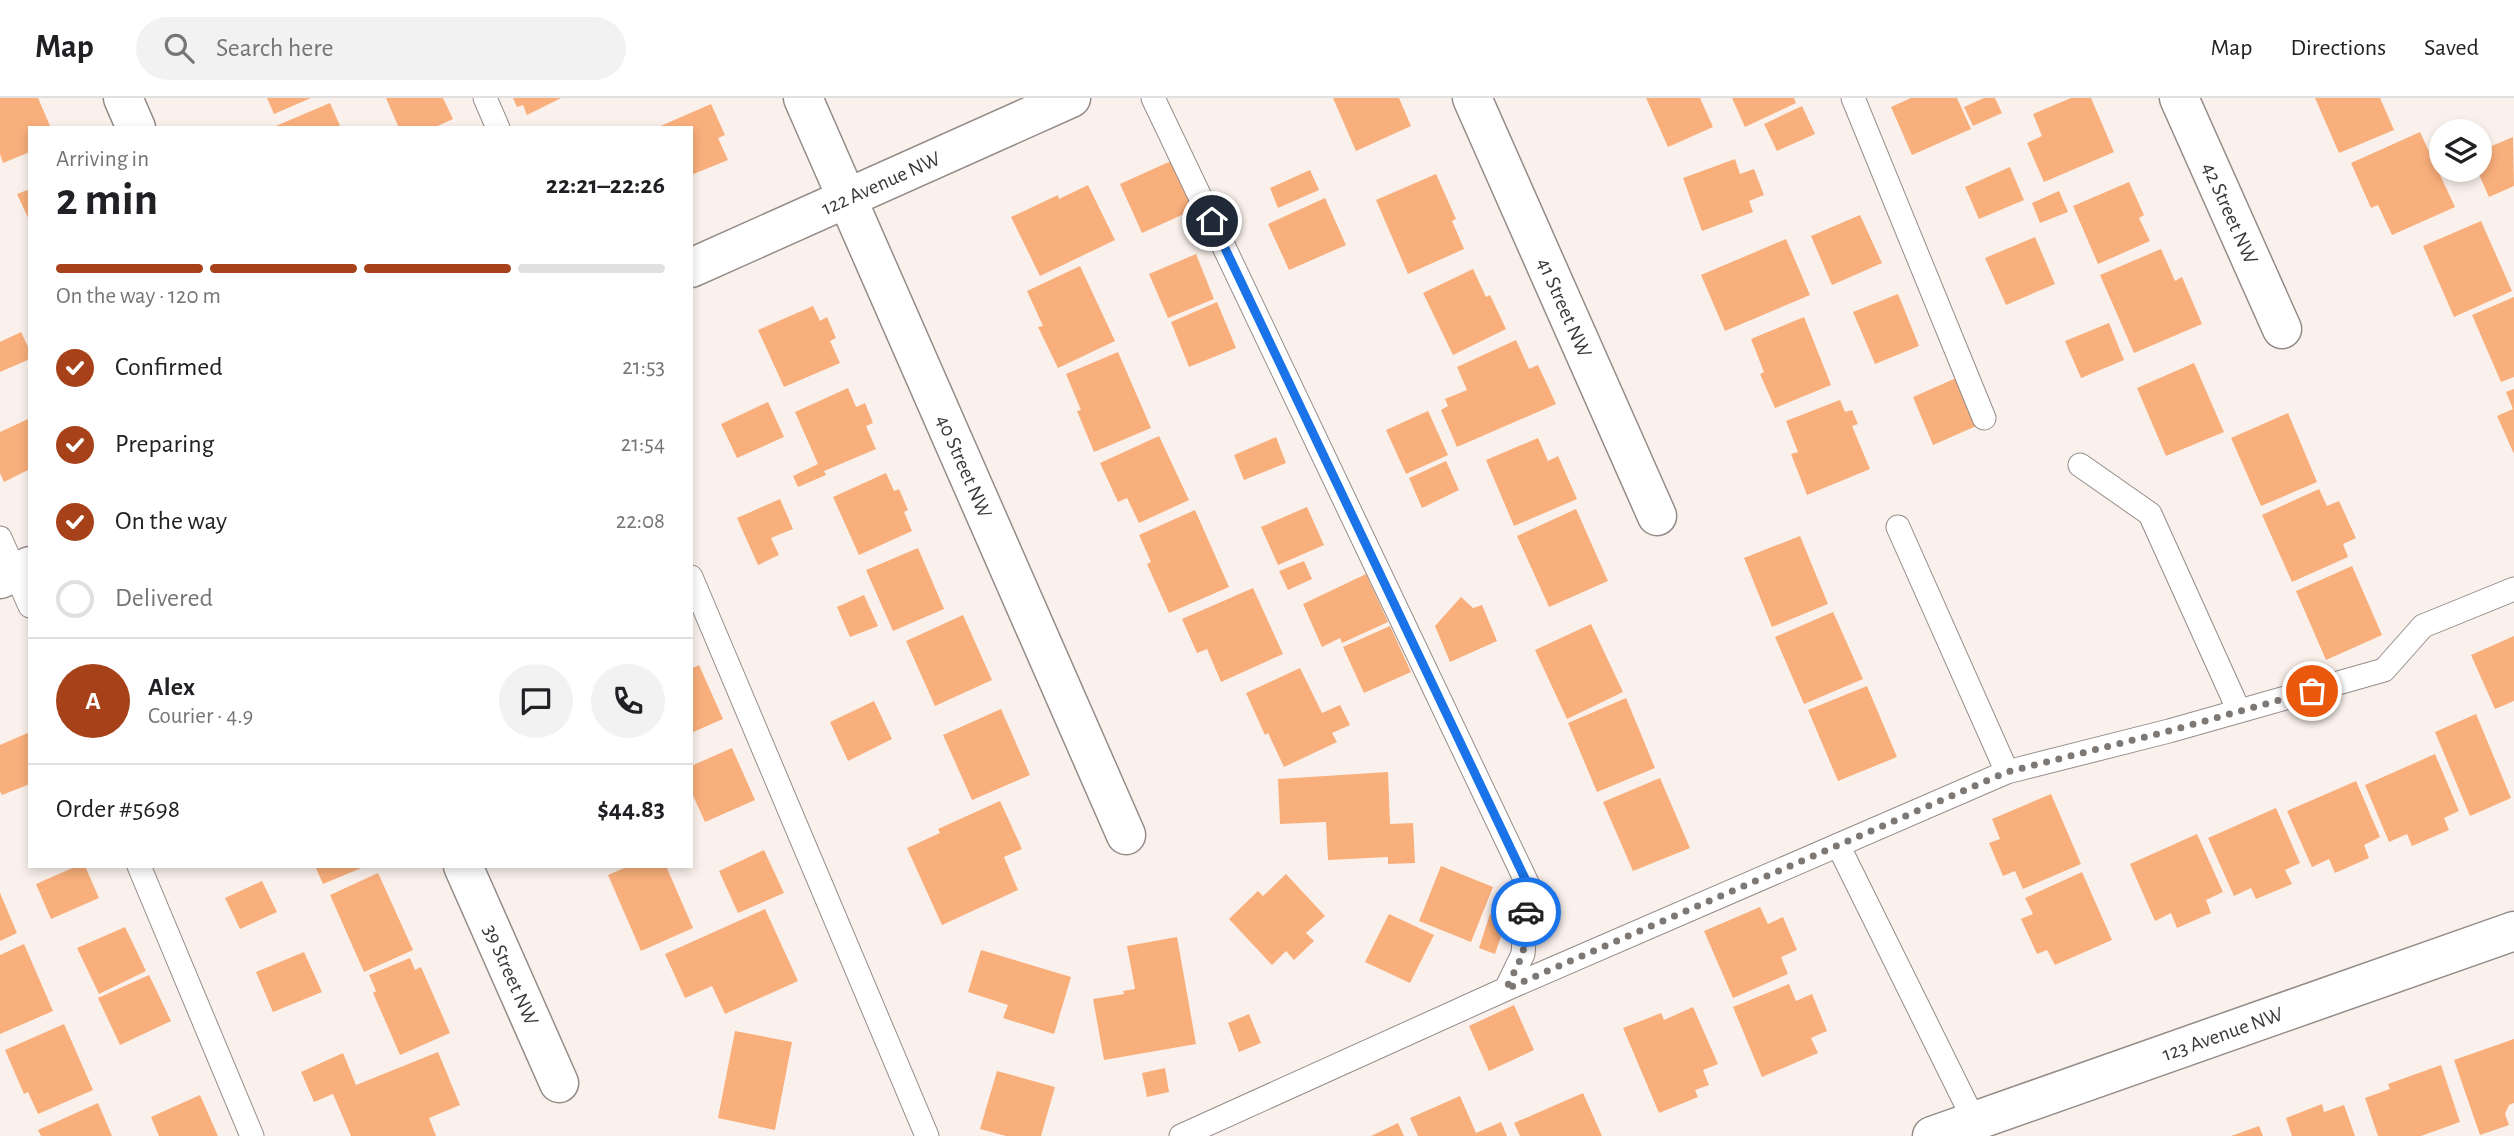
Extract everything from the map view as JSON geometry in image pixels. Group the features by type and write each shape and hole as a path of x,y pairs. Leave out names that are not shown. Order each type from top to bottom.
{"street":[{"path":"123,98 135,126"},
{"name":"40 Street NW","path":"803,98 1126,835"},
{"name":"122 Avenue NW","path":"693,267 1071,98"},
{"name":"41 Street NW","path":"1472,98 1657,516"},
{"name":"42 Street NW","path":"2179,98 2282,329"},
{"name":"39 Street NW","path":"464,868 559,1083"},
{"name":"123 Avenue NW","path":"1932,1136 1977,1128 2514,931"}],"lane":[{"path":"485,98 497,126"},
{"path":"1153,98 1528,885 1523,954 1506,989"},
{"path":"1853,98 1984,418"},
{"path":"2080,466 2150,514 2239,712"},
{"path":"1898,527 2007,772"},
{"path":"0,538 19,581"},
{"path":"693,582 927,1136"},
{"path":"1181,1136 1506,989 2007,772 2239,712 2384,670 2423,626 2514,589"},
{"path":"1838,845 1977,1128"},
{"path":"140,868 252,1136"}],"building":[{"path":"0,98 38,98 50,126 28,126 28,153 3,163 0,154"},
{"path":"267,98 311,98 274,114"},
{"path":"386,98 443,98 453,119 437,126 398,126"},
{"path":"513,98 561,98 527,115 523,105 517,107"},
{"path":"1333,98 1399,98 1411,126 1356,151"},
{"path":"1646,98 1700,98 1713,127 1668,147"},
{"path":"1732,98 1794,98 1796,103 1745,127"},
{"path":"1911,98 1957,98 1971,129 1912,155 1891,107"},
{"path":"1984,98 1995,98 2002,113 1973,126 1964,107"},
{"path":"2071,98 2091,98 2114,152 2044,182 2027,143 2042,136 2033,114"},
{"path":"2315,98 2380,98 2394,130 2339,153"},
{"path":"330,103 340,126 276,126"},
{"path":"711,104 725,135 718,138 728,160 693,174 693,126 661,126"},
{"path":"1802,106 1815,134 1777,151 1764,124"},
{"path":"2420,132 2429,151 2429,182 2443,182 2455,207 2392,235 2378,205 2371,208 2351,163"},
{"path":"2513,137 2514,186 2489,197 2482,182 2492,182 2492,146"},
{"path":"1735,159 1740,174 1754,169 1764,195 1749,201 1753,212 1702,231 1683,178"},
{"path":"1171,161 1193,210 1142,233 1120,184"},
{"path":"2010,167 2024,200 1979,219 1965,187"},
{"path":"1310,170 1319,190 1278,208 1270,188"},
{"path":"1436,174 1456,219 1452,221 1464,249 1408,274 1376,200"},
{"path":"2129,182 2144,215 2139,218 2150,241 2098,264 2073,206"},
{"path":"1088,185 1115,240 1040,276 1011,217 1058,195 1059,199"},
{"path":"28,190 28,218 17,194"},
{"path":"2059,191 2068,212 2040,223 2032,203"},
{"path":"1325,198 1346,245 1289,270 1268,224"},
{"path":"1860,215 1882,263 1832,285 1811,236"},
{"path":"2481,221 2512,291 2454,317 2423,246"},
{"path":"2035,237 2055,284 2006,305 1985,258"},
{"path":"1786,239 1810,295 1725,331 1701,275"},
{"path":"2161,249 2175,281 2182,277 2202,324 2134,353 2100,275"},
{"path":"1196,254 1214,299 1168,318 1149,274"},
{"path":"1080,266 1115,341 1058,368 1038,327 1043,326 1027,291"},
{"path":"1473,269 1486,297 1490,295 1506,329 1453,355 1423,293"},
{"path":"1898,294 1919,346 1875,364 1853,312"},
{"path":"2514,297 2514,377 2501,382 2472,315"},
{"path":"1217,302 1236,348 1189,367 1171,322"},
{"path":"813,306 820,321 827,317 836,338 830,341 840,363 784,387 758,330"},
{"path":"1804,317 1831,385 1775,408 1760,374 1764,372 1751,339"},
{"path":"2109,323 2124,360 2081,378 2065,341"},
{"path":"21,332 28,347 28,360 0,372 0,342"},
{"path":"1516,340 1529,369 1538,365 1556,404 1457,447 1441,410 1448,406 1445,399 1467,390 1457,367"},
{"path":"1118,352 1151,428 1094,452 1077,411 1081,410 1066,374"},
{"path":"2194,363 2224,432 2166,456 2137,388"},
{"path":"1963,375 1983,423 1933,445 1913,397"},
{"path":"848,388 856,407 865,403 873,423 866,426 876,449 824,471 826,475 798,487 793,476 818,464 795,412"},
{"path":"2514,389 2514,454 2497,416 2513,409 2506,392"},
{"path":"1840,400 1845,412 1852,410 1858,424 1852,426 1870,469 1807,495 1791,454 1798,452 1786,421"},
{"path":"768,402 784,437 737,458 721,424"},
{"path":"1428,411 1448,455 1406,474 1386,430"},
{"path":"2288,413 2317,482 2261,506 2231,438"},
{"path":"28,419 28,470 4,482 0,473 0,432"},
{"path":"1159,436 1189,500 1139,523 1127,498 1118,502 1100,463"},
{"path":"1276,437 1286,463 1244,480 1234,455"},
{"path":"1538,438 1548,461 1558,456 1577,499 1514,526 1486,460"},
{"path":"1446,461 1459,490 1422,508 1409,478"},
{"path":"886,473 894,491 899,489 908,510 904,512 912,531 859,555 833,497"},
{"path":"2319,489 2327,506 2339,501 2356,538 2343,544 2348,557 2292,582 2262,515"},
{"path":"780,499 793,529 771,538 779,555 758,565 737,518"},
{"path":"1307,507 1324,545 1278,565 1261,527"},
{"path":"1576,509 1608,581 1549,607 1517,536"},
{"path":"1195,510 1229,587 1169,613 1147,564 1151,562 1139,535"},
{"path":"1800,536 1828,604 1772,627 1744,558"},
{"path":"918,548 944,609 893,631 866,570"},
{"path":"1304,561 1312,579 1288,590 1279,571"},
{"path":"2352,566 2382,635 2326,660 2296,591"},
{"path":"1366,574 1388,622 1342,643 1340,638 1322,647 1303,604"},
{"path":"1253,588 1283,654 1221,682 1207,649 1197,653 1182,619"},
{"path":"864,595 878,626 850,637 837,607"},
{"path":"1461,597 1473,608 1482,605 1497,641 1450,662 1435,626"},
{"path":"1833,612 1863,679 1804,704 1775,637"},
{"path":"963,615 992,680 935,706 906,641"},
{"path":"1591,624 1623,692 1567,719 1535,650"},
{"path":"1390,626 1411,672 1364,693 1343,647"},
{"path":"2514,636 2514,701 2495,709 2471,655"},
{"path":"699,665 723,719 693,732 693,668"},
{"path":"1300,668 1322,713 1340,705 1350,725 1332,733 1337,742 1284,767 1268,733 1265,735 1246,693"},
{"path":"1867,686 1897,757 1838,781 1808,710"},
{"path":"1626,698 1655,768 1597,792 1568,723"},
{"path":"874,701 892,739 848,761 830,722"},
{"path":"1001,709 1030,775 972,800 943,735"},
{"path":"2476,714 2511,798 2470,816 2435,732"},
{"path":"28,733 28,785 2,795 0,791 0,745"},
{"path":"732,748 755,800 705,822 693,795 693,765"},
{"path":"2435,754 2459,811 2444,818 2449,830 2412,846 2407,834 2389,842 2365,785"},
{"path":"1388,772 1390,824 1413,823 1415,863 1388,864 1388,857 1328,860 1326,822 1280,824 1278,779"},
{"path":"1660,778 1690,848 1633,871 1603,802"},
{"path":"2356,781 2380,837 2364,845 2369,858 2335,873 2329,859 2312,867 2287,811"},
{"path":"2051,794 2081,864 2023,889 2015,871 2003,876 1989,843 2000,839 1992,819"},
{"path":"1000,801 1022,849 1004,857 1018,890 942,925 907,848 940,833 938,829"},
{"path":"2276,808 2300,863 2285,870 2292,884 2256,899 2251,888 2234,896 2208,838"},
{"path":"2197,834 2223,892 2206,900 2211,913 2177,928 2171,913 2155,921 2130,864"},
{"path":"764,850 784,893 738,913 719,871"},
{"path":"1441,866 1493,887 1471,942 1419,921"},
{"path":"72,868 86,868 99,898 51,919 36,884"},
{"path":"316,868 361,868 323,884"},
{"path":"624,868 667,868 693,928 641,951 608,875"},
{"path":"2082,872 2112,940 2055,965 2047,950 2037,954 2021,919 2033,914 2025,898"},
{"path":"378,873 413,950 364,972 330,895"},
{"path":"1286,874 1325,916 1306,933 1314,941 1294,960 1286,951 1272,965 1229,919 1258,891 1263,896"},
{"path":"262,881 277,912 240,929 225,898"},
{"path":"0,893 17,933 0,941"},
{"path":"1760,907 1768,924 1783,917 1797,950 1781,957 1788,974 1733,998 1704,931"},
{"path":"765,909 798,981 725,1014 712,986 685,998 665,954"},
{"path":"1389,914 1434,935 1410,983 1365,962"},
{"path":"1490,914 1507,919 1495,954 1479,948"},
{"path":"125,927 146,971 99,994 77,948"},
{"path":"1177,937 1196,1044 1104,1060 1093,999 1124,994 1123,991 1135,989 1127,946"},
{"path":"24,944 53,1011 0,1034 0,955"},
{"path":"981,950 1071,977 1054,1034 1003,1018 1008,1005 968,992"},
{"path":"304,952 322,992 273,1012 256,972"},
{"path":"410,958 415,970 421,967 450,1033 400,1055 373,993 376,991 369,975"},
{"path":"149,975 171,1021 120,1045 98,998"},
{"path":"1789,984 1796,1001 1812,994 1827,1031 1811,1038 1818,1053 1762,1077 1733,1007"},
{"path":"1514,1005 1534,1050 1489,1071 1469,1026"},
{"path":"1693,1007 1718,1064 1703,1070 1709,1085 1695,1090 1698,1097 1659,1113 1623,1028 1661,1013 1664,1020"},
{"path":"1249,1014 1261,1043 1239,1052 1228,1023"},
{"path":"64,1024 93,1090 38,1114 28,1092 24,1094 5,1050"},
{"path":"735,1031 792,1042 775,1130 718,1118"},
{"path":"2514,1039 2514,1103 2509,1105 2505,1114 2509,1125 2480,1135 2454,1060"},
{"path":"438,1052 460,1105 429,1118 436,1136 351,1136 333,1094 314,1102 301,1072 343,1053 356,1085"},
{"path":"2441,1065 2460,1122 2421,1136 2378,1136 2365,1098 2390,1089 2388,1084"},
{"path":"1165,1068 1169,1092 1147,1097 1142,1073"},
{"path":"997,1071 1055,1087 1041,1136 1006,1136 980,1129"},
{"path":"1583,1093 1602,1136 1520,1136 1514,1123"},
{"path":"200,1095 218,1136 159,1136 151,1117"},
{"path":"1460,1096 1476,1133 1501,1122 1507,1136 1418,1136 1410,1118"},
{"path":"98,1103 112,1136 41,1136 38,1130"},
{"path":"2322,1104 2324,1112 2344,1105 2355,1136 2292,1136 2286,1118"},
{"path":"1398,1123 1404,1136 1371,1136"},
{"path":"2259,1126 2263,1136 2231,1136"}],"way so far":[{"path":"1526,912 1523,954 1506,989 2007,772 2312,691"}],"route":[{"path":"1212,221 1528,885 1526,912"}]}
